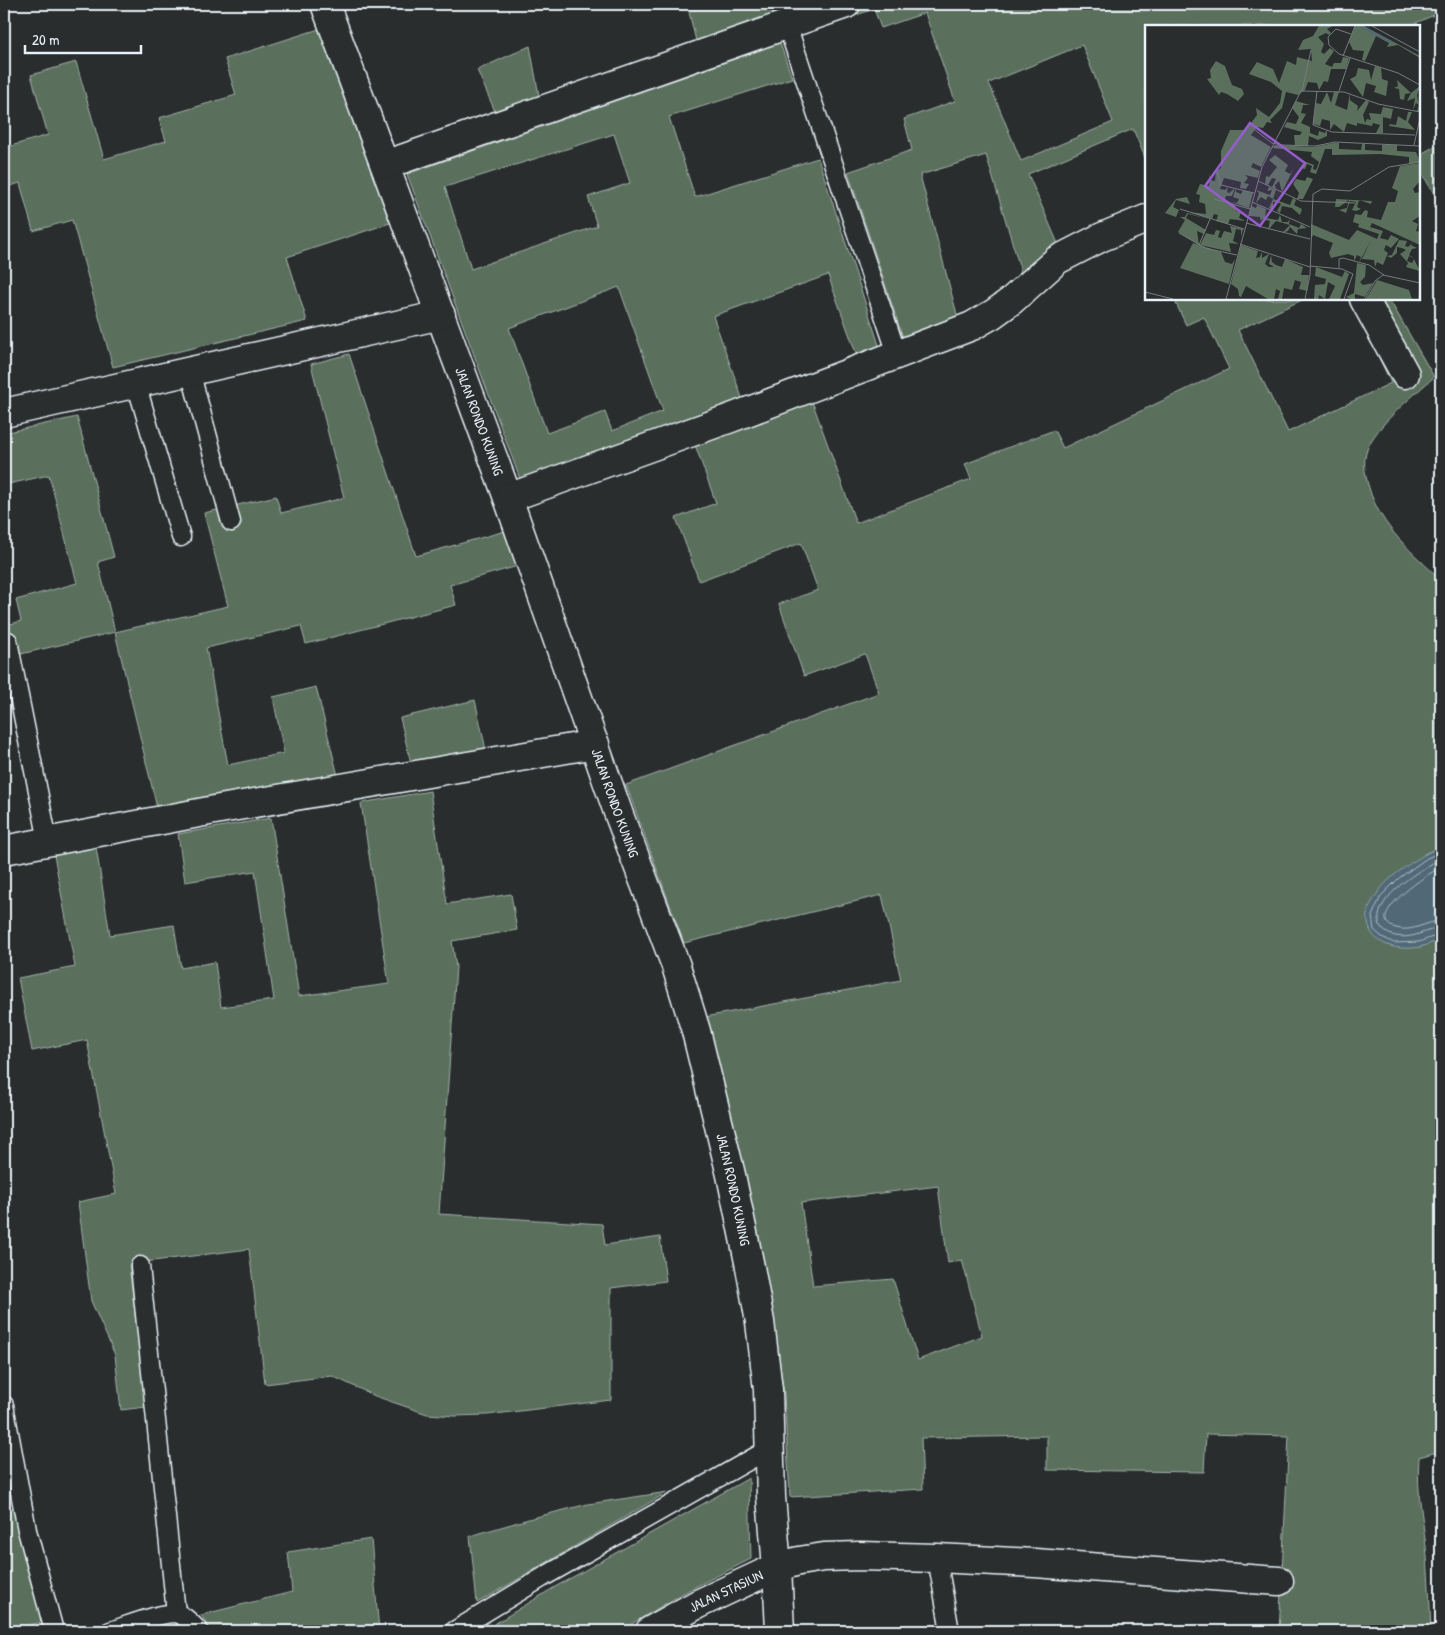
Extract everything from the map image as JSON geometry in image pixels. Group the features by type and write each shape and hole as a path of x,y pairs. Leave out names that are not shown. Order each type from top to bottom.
{"street":[{"name":"JALAN RONDO KUNING","path":"325,4 508,498 619,815 676,966 696,1032 731,1176 760,1322 768,1390 769,1449 780,1631"},
{"path":"385,166 846,4"},
{"path":"508,498 731,418 972,326 1011,301 1057,260 1102,237 1145,219"},
{"path":"1365,300 1405,374"},
{"path":"4,413 441,315"},
{"path":"4,850 220,809 595,744"},
{"name":"JALAN STASIUN","path":"650,1631 698,1604 777,1567 824,1557 937,1558 1035,1563 1279,1581"}],"lane":[{"path":"787,25 897,354"},
{"path":"190,372 231,522"},
{"path":"136,383 181,536"},
{"path":"8,641 48,841"},
{"path":"140,1266 176,1613"},
{"path":"4,1405 27,1530 54,1631"},
{"path":"454,1631 545,1576 769,1449"},
{"path":"937,1558 950,1631"},
{"path":"110,1631 156,1616 176,1613 191,1622 199,1631"}],"green space":[{"path":"687,4 1441,4 1441,12 1411,25 1145,25 1145,158 1133,129 1028,174 1059,246 1022,275 986,155 920,175 958,318 903,338 848,172 912,150 904,119 955,101 925,13 881,28 874,9 801,34 697,45","holes":["1082,45 1113,122 1021,161 989,83"]},
{"path":"319,29 390,223 287,257 307,321 113,367 72,220 33,231 20,183 4,188 4,148 48,135 31,75 76,62 104,159 166,141 159,118 236,95 225,59"},
{"path":"780,43 792,78 669,117 695,197 818,158 880,348 857,356 828,275 713,316 742,398 520,479 407,174","holes":["614,134 630,183 588,197 597,226 471,269 445,187","619,287 663,411 612,431 605,412 547,433 509,328"]},
{"path":"530,46 540,101 497,116 477,70"},
{"path":"1441,143 1441,206 1420,170 1420,154"},
{"path":"1174,300 1302,300 1238,330 1288,432 1391,383 1351,300 1390,300 1434,377 1382,426 1367,449 1365,465 1369,488 1381,515 1409,549 1441,580 1441,846 1424,854 1420,947 1441,939 1441,1451 1419,1457 1418,1470 1419,1495 1427,1557 1431,1631 1279,1631 1289,1436 1206,1434 1204,1472 1047,1470 1047,1436 921,1438 923,1489 790,1497 784,1394 763,1257 741,1157 705,1017 901,980 882,895 684,943 626,785 879,693 865,654 804,676 779,604 818,590 801,543 699,581 676,518 716,503 695,445 812,401 856,523 971,479 965,464 1054,430 1063,448 1229,369 1204,317 1186,325","holes":["938,1186 948,1263 962,1260 982,1336 918,1360 893,1279 813,1286 801,1203"]},
{"path":"349,354 416,556 505,531 518,566 450,585 456,605 306,644 301,626 206,648 228,765 284,753 273,697 316,687 338,776 157,808 115,632 228,606 204,513 276,496 281,513 344,498 311,364"},
{"path":"77,417 114,557 98,562 115,632 4,658 4,626 21,621 16,600 77,583 49,475 4,485 4,433"},
{"path":"475,700 486,750 411,763 400,718"},
{"path":"430,791 447,904 511,894 517,930 452,941 456,967 439,1214 602,1224 605,1245 660,1237 666,1281 611,1288 611,1400 487,1415 455,1416 427,1414 375,1396 332,1376 265,1384 249,1249 129,1264 146,1407 121,1410 115,1355 91,1301 78,1202 116,1194 87,1040 32,1051 18,978 75,967 54,855 96,847 110,935 174,925 181,968 215,962 221,1007 274,1000 255,871 185,882 178,834 271,818 299,996 389,984 361,803"},
{"path":"749,1478 751,1559 687,1591 620,1631 483,1631 555,1587"},
{"path":"668,1492 477,1603 470,1536 588,1504"},
{"path":"13,1508 25,1562 42,1622 4,1631 4,1510"},
{"path":"371,1539 379,1631 212,1631 201,1615 292,1592 288,1552"}],"water":[{"path":"1441,846 1441,939 1412,948 1395,947 1380,942 1370,930 1367,918 1368,910 1374,899 1382,887 1397,873"}]}
